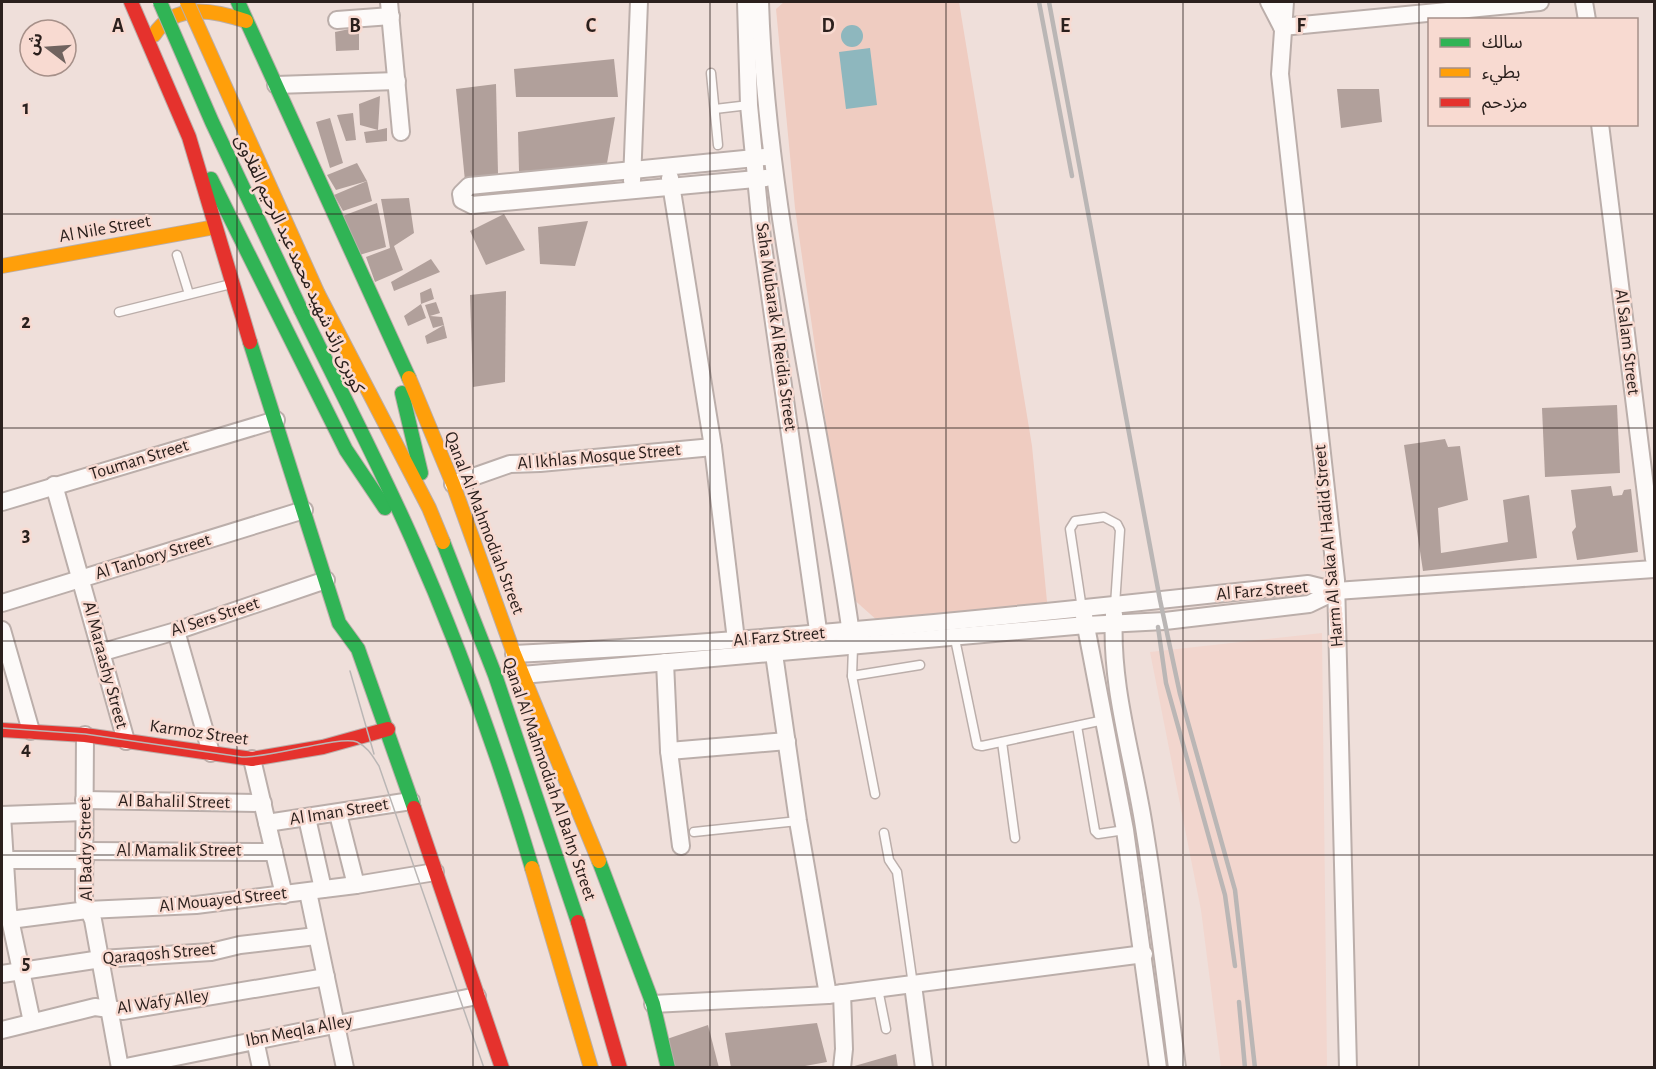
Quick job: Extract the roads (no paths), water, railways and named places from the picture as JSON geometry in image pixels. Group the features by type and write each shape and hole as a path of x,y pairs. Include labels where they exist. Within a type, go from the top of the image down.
{"main road":[{"path":"131,2 189,137 234,222 346,450 375,496 412,539 458,654 518,820 591,1068"},
{"name":"كوبرى رائد شهيد محمد عبد الرحيم القلاوى","path":"160,2 212,122 412,539"},
{"name":"كوبرى رائد شهيد محمد عبد الرحيم القلاوى","path":"187,2 318,294 429,507"},
{"name":"Qanal Al Mahmodiah Street","path":"238,2 387,326 453,484 522,675 598,852 652,1004 668,1068"},
{"path":"151,48 156,31 163,22 180,14 212,11 246,21"},
{"path":"189,137 232,284 339,623 358,649 388,729 502,1068"},
{"name":"Al Nile Street","path":"2,266 215,227"},
{"path":"387,326 429,507"},
{"name":"Qanal Al Mahmodiah Al Bahry Street","path":"429,507 495,675 535,785 572,897 620,1068"},
{"name":"Karmoz Street","path":"2,730 85,735 252,759 323,747 388,729"}],"street":[{"path":"631,191 639,2"},
{"name":"Saha Mubarak Al Reidia Street","path":"747,2 749,105 762,239 820,642"},
{"name":"Saha Mubarak Al Reidia Street","path":"760,2 777,177 852,639"},
{"name":"Harm Al Saka Al Hadid Street","path":"1269,2 1282,27"},
{"name":"Harm Al Saka Al Hadid Street","path":"1285,2 1280,74 1336,591 1348,1068"},
{"path":"1282,27 1540,2"},
{"path":"1584,2 1587,18"},
{"path":"337,20 390,9 401,132"},
{"path":"276,85 397,81"},
{"name":"Al Salam Street","path":"1600,126 1654,559"},
{"path":"775,156 469,186 461,194 462,200 472,206 777,177"},
{"path":"669,166 713,447 736,640"},
{"name":"Touman Street","path":"2,502 276,420"},
{"name":"Al Ikhlas Mosque Street","path":"453,484 524,462 540,463 713,447"},
{"name":"Al Maraashy Street","path":"54,486 103,652 126,741"},
{"name":"Al Tanbory Street","path":"2,603 304,510"},
{"path":"1336,591 1654,569"},
{"name":"Al Sers Street","path":"103,652 177,630 326,580"},
{"name":"Al Farz Street","path":"852,639 955,639 1084,617 1115,604 1308,584 1336,591"},
{"name":"Al Farz Street","path":"522,675 655,658 736,640 820,642 1084,617 1113,626 1309,604 1336,591"},
{"path":"1115,604 1114,667 1118,697 1144,826 1177,1068"},
{"path":"1084,617 1125,830 1158,1068"},
{"path":"2,630 31,731"},
{"path":"177,630 211,753"},
{"name":"Al Farz Street","path":"514,654 655,658 774,654 820,642"},
{"path":"774,654 798,821 835,994 844,1049 842,1068"},
{"path":"655,658 681,846"},
{"path":"1096,670 1114,667"},
{"path":"1101,701 1118,697"},
{"name":"Al Badry Street","path":"85,735 84,900 93,920 120,1068"},
{"path":"669,751 787,741"},
{"path":"252,759 284,895"},
{"name":"Al Iman Street","path":"267,823 411,801"},
{"name":"Al Bahalil Street","path":"2,815 84,806 262,803"},
{"path":"338,813 356,885"},
{"path":"2,815 6,913 32,1022"},
{"path":"307,818 316,891 316,936 336,1024 341,1067"},
{"name":"Al Mamalik Street","path":"2,856 274,852"},
{"name":"Al Mouayed Street","path":"6,913 196,905 316,891 435,872"},
{"name":"Qaraqosh Street","path":"2,974 101,959 211,952 316,936"},
{"path":"652,1004 835,994 1144,954"},
{"name":"Al Wafy Alley","path":"2,1030 95,1007 123,1011 326,977"},
{"path":"913,985 924,1068"},
{"name":"Ibn Meqla Alley","path":"120,1068 477,996"},
{"path":"255,1040 261,1068"}],"lane":[{"path":"711,74 718,145"},
{"path":"715,109 749,105"},
{"path":"177,255 189,294"},
{"path":"119,312 232,284"},
{"path":"1084,617 1070,536 1071,524 1075,521 1104,517 1117,524 1119,531 1115,604"},
{"path":"852,639 852,676 875,794"},
{"path":"955,639 976,743 982,746 1104,720"},
{"path":"852,676 920,666"},
{"path":"1077,726 1095,831 1098,834 1125,830"},
{"path":"1002,742 1015,838"},
{"path":"694,832 798,821"},
{"path":"884,833 889,860 897,872 913,985"},
{"path":"878,989 886,1029"}],"water":[{"path":"852,25 860,28 863,36 860,44 852,47 844,44 841,36 844,28"},
{"path":"870,48 877,105 846,109 839,52"}],"tram line":[{"path":"350,671 374,754"},
{"path":"2,728 85,734 242,757 336,742 349,741 361,744 370,752 379,766 484,1068"}],"railway":[{"path":"1039,2 1072,176"},
{"path":"1049,2 1160,600 1180,694 1235,890 1255,1068"},
{"path":"1158,627 1166,683 1225,895 1235,966"},
{"path":"1239,1002 1245,1068"}]}
